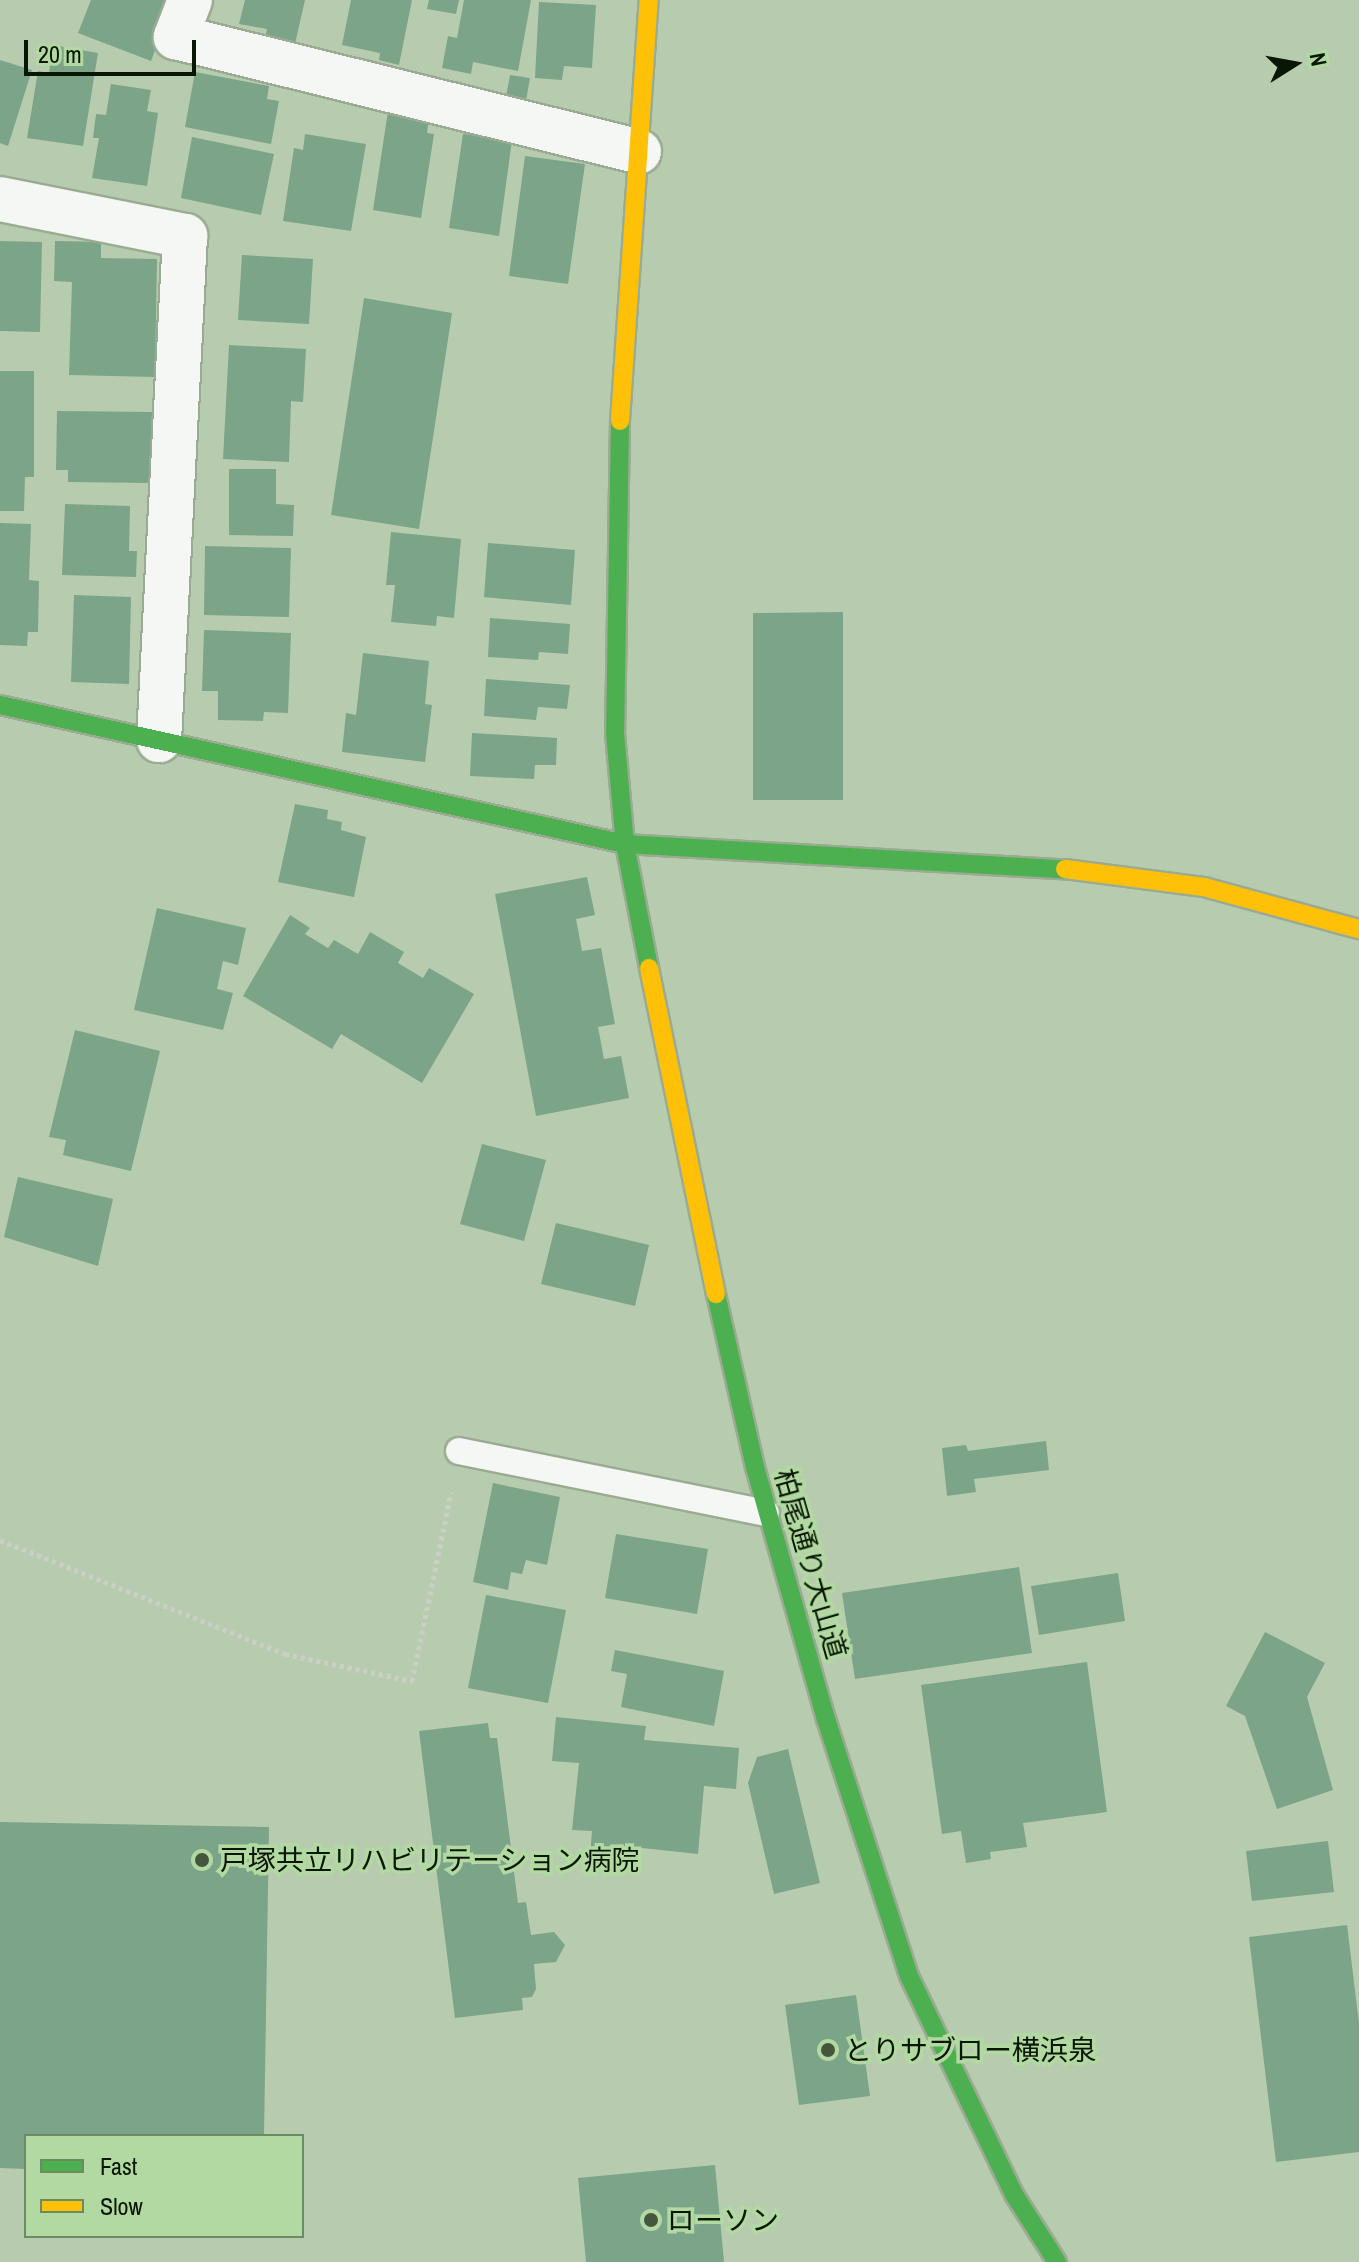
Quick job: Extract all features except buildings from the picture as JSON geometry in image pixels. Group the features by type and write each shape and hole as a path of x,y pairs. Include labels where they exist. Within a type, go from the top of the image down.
{"street":[{"path":"190,0 176,37 639,152"},
{"name":"柏尾通り大山道","path":"649,0 619,437 615,733 625,844 692,1188 766,1513 909,1976 1015,2196 1057,2262"},
{"path":"0,199 185,236 159,740"},
{"path":"0,705 625,844 1044,866 1204,887 1359,929"}],"lane":[{"path":"459,1451 766,1513"}],"path":[{"path":"0,1540 285,1654 412,1681 459,1451"}],"traffic: fast":[{"path":"620,421 615,733 625,844 649,968"},
{"path":"0,705 625,844 1065,869"},
{"path":"716,1294 755,1467 826,1719 909,1976 1015,2196 1057,2262"}],"traffic: slow":[{"path":"620,421 649,0"},
{"path":"1065,869 1204,887 1359,929"},
{"path":"649,968 716,1294"}],"place":[{"name":"戸塚共立リハビリテーション病院","path":"202,1860"},
{"name":"とりサブロー横浜泉","path":"828,2050"},
{"name":"ローソン","path":"651,2220"}]}
